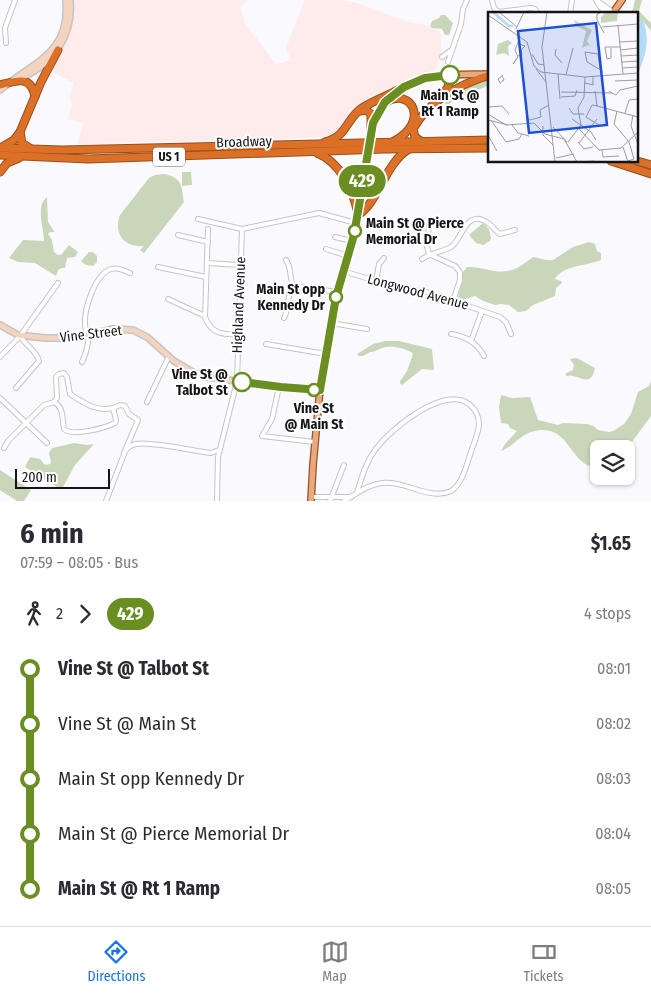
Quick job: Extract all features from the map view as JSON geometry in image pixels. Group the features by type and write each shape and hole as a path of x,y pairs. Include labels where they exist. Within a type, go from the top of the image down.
{"highway":[{"path":"0,148 10,142 20,132 58,50"},
{"path":"422,142 415,138 413,131 448,87 450,75"},
{"path":"433,106 458,88 488,75"},
{"path":"0,84 21,80 32,87 35,97"},
{"path":"312,149 335,139 358,112 366,106 398,90"},
{"path":"386,102 394,98 402,99 411,104 415,112 414,121 409,130 390,146 395,156 394,163"},
{"path":"358,112 364,110 370,113 372,118 371,132"},
{"path":"347,127 346,138 353,144"},
{"path":"20,132 22,142 32,150"},
{"name":"Broadway","path":"0,148 32,150 312,149 347,151 422,142 488,140"},
{"name":"Broadway","path":"0,155 99,158 312,149 353,144 409,149 488,148"},
{"path":"312,149 327,158 336,167 354,199 358,215 366,208 400,155 409,149"},
{"path":"336,167 338,157 347,151"},
{"path":"0,172 10,161 25,156"},
{"path":"638,160 651,165"},
{"path":"614,162 651,174"},
{"path":"345,181 354,186 363,180 366,191 371,193 376,191"}],"main road":[{"path":"612,12 622,0"},
{"path":"312,499 320,390 331,324 337,292 358,215 371,132 376,116 398,90 421,79 450,75 488,74"}],"street":[{"path":"6,43 5,28 14,0"},
{"path":"0,90 43,60 54,48 64,27 66,0"},
{"path":"11,82 36,70 58,50 68,25 70,0"},
{"path":"448,62 460,26 463,9 468,0"},
{"path":"492,0 494,8 499,12 531,8 537,12"},
{"path":"595,0 610,12"},
{"path":"442,57 452,49"},
{"path":"198,219 242,229 319,213 356,223"},
{"path":"422,259 429,254 452,246 464,226 474,220 487,222 500,234 515,230"},
{"path":"429,224 427,248 429,254 455,266 460,271 454,301"},
{"path":"208,229 205,316 210,328 216,332 224,335 239,334"},
{"name":"Highland Avenue","path":"217,501 220,448 237,381 242,229"},
{"path":"178,235 208,242"},
{"path":"336,237 352,241"},
{"path":"326,249 348,256"},
{"path":"376,281 379,264 384,258"},
{"path":"286,260 290,267 291,281 294,288"},
{"path":"207,264 240,265"},
{"path":"158,268 206,277"},
{"path":"82,362 87,347 88,335 85,321 92,290 104,274 111,269 119,269 130,273"},
{"name":"Longwood Avenue","path":"343,271 421,291 482,310 503,318 511,334"},
{"path":"0,357 20,336 58,282"},
{"path":"284,318 287,310 288,295 294,288 303,287 337,292"},
{"path":"168,299 205,316"},
{"path":"471,341 482,310"},
{"path":"331,324 367,329"},
{"name":"Vine Street","path":"0,325 20,336 55,338 88,335 113,329 134,330 147,337 168,356 194,373 279,387 320,390"},
{"path":"452,334 462,336 471,341 484,356"},
{"path":"16,388 39,361 38,356 20,336"},
{"path":"266,344 326,354"},
{"path":"147,402 168,356"},
{"path":"4,448 8,441 44,405 54,402 57,398 56,376 59,374 64,374 67,377 70,394 90,407 113,408 124,405 129,414 138,420 106,501"},
{"path":"279,387 273,414 262,436 315,442"},
{"path":"344,501 365,488 383,482 437,496 452,491 462,477 478,432 479,423 476,412 462,400 451,398 409,417 374,450 357,492"},
{"path":"1,401 47,443"},
{"path":"54,402 61,409 64,429 69,432 89,431 115,423 116,418 113,408"},
{"path":"124,453 130,446 138,444 211,452 216,452 220,448"},
{"path":"331,499 344,465"},
{"path":"362,480 365,488"},
{"path":"312,499 351,497"}],"shaded area":[{"path":"74,0 249,0 240,7 245,23 276,64 291,60 286,48 305,0 340,0 357,3 408,22 422,24 440,31 442,52 436,70 411,77 384,94 365,102 351,112 340,130 332,137 77,144 83,123 68,119 72,104 69,98 74,83 52,72 70,30 75,5"}],"green space":[{"path":"635,0 642,0 639,11 651,23 651,31 643,21 638,19 638,12 631,12"},
{"path":"441,15 445,15 453,23 449,35 445,35 442,29 430,26 432,21"},
{"path":"488,79 488,86 467,94 449,105 445,104 450,97"},
{"path":"182,172 191,172 192,185 182,186"},
{"path":"164,174 178,181 182,188 184,202 144,253 140,250 144,246 131,245 122,238 119,233 118,222 120,215 149,178"},
{"path":"47,197 48,222 54,231 48,234 52,240 54,252 61,255 69,245 78,252 75,257 67,258 65,268 58,270 56,276 35,263 18,262 9,258 23,240 44,241 41,206"},
{"path":"483,223 489,229 491,238 490,241 483,245 476,243 469,235"},
{"path":"589,242 595,244 597,251 601,253 601,260 569,268 559,274 555,279 562,283 556,288 555,296 533,305 526,311 518,312 509,305 495,305 475,296 462,300 458,298 463,272 467,267 496,271 512,270 533,257 553,260 573,247"},
{"path":"89,252 93,252 97,256 97,262 93,266 86,265 81,261"},
{"path":"385,341 399,341 432,349 434,370 422,369 402,385 400,381 407,371 413,354 411,352 401,348 389,347 363,356 357,354 373,344"},
{"path":"577,358 595,368 593,375 587,380 570,375 566,376 566,373 573,370 574,365 570,359"},
{"path":"651,381 651,416 633,440 590,440 590,466 581,461 556,433 547,430 530,432 501,451 517,431 510,428 508,424 501,423 499,407 501,395 512,398 530,397 538,420 558,425 563,423 587,424 598,430 609,432 624,424 631,414 638,392 649,386"},
{"path":"74,443 94,444 75,465 60,489 25,467 30,457 40,459 45,465 50,464 49,453 52,448"},
{"path":"0,470 31,490 24,501 17,501 0,490"}],"water":[{"path":"638,19 643,20 647,35 645,56 638,74"}],"bus line":[{"name":"429","path":"242,382 320,390 336,297 354,235 373,123 385,102 395,92 414,81 450,75"}],"place":[{"name":"Main St @ Rt 1 Ramp","path":"450,75"},
{"name":"Main St @ Pierce Memorial Dr","path":"355,231"},
{"name":"Main St opp Kennedy Dr","path":"336,297"},
{"name":"Vine St @ Talbot St","path":"242,382"},
{"name":"Vine St @ Main St","path":"314,390"}]}
